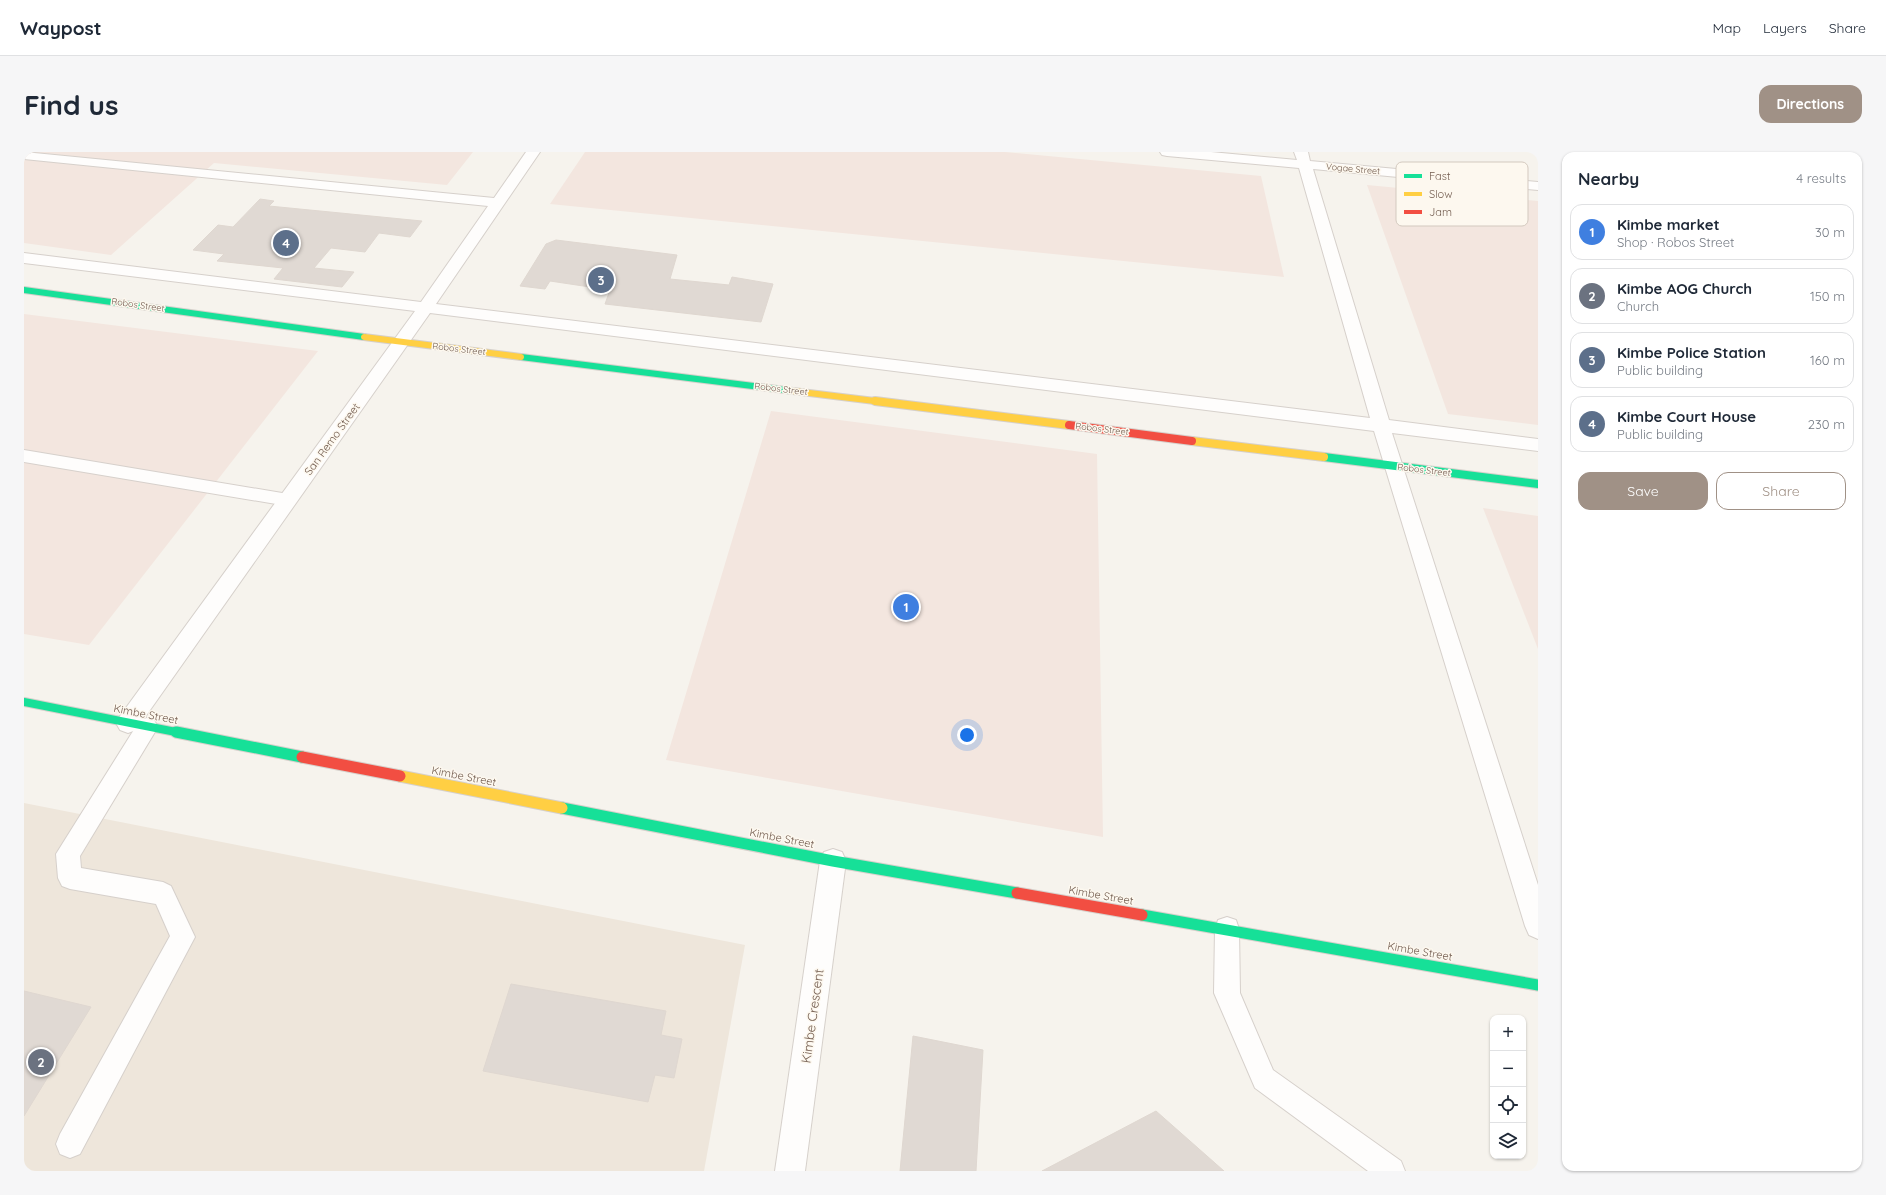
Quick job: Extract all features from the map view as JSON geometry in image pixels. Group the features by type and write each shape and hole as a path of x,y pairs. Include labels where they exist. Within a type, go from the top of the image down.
{"street":[{"name":"San Remo Street","path":"137,725 288,500 402,342 533,152"},
{"name":"Vogae Street","path":"1167,152 1303,158 1396,169"},
{"path":"24,155 497,203"},
{"path":"1303,158 1393,466 1538,926"},
{"name":"Vogae Street","path":"1528,185 1538,186"},
{"path":"24,258 425,309 1538,445"},
{"name":"Robos Street","path":"24,290 402,342 1538,484"},
{"name":"Kimbe Street","path":"24,702 833,860 1538,985"},
{"name":"Kimbe Crescent","path":"790,1171 833,860"}],"lane":[{"path":"24,456 288,500"},
{"path":"70,1144 183,937 163,894 70,878 68,854 137,725"},
{"path":"1227,930 1228,994 1264,1079 1391,1171"}],"shaded area":[{"path":"24,152 473,152 447,185 214,163 111,255 24,243"},
{"path":"585,152 1005,152 1261,176 1284,277 550,204"},
{"path":"1367,185 1396,188 1396,226 1528,226 1528,200 1538,201 1538,425 1448,414"},
{"path":"24,314 318,351 89,645 24,634"},
{"path":"771,411 1097,454 1103,837 666,760"},
{"path":"1483,508 1538,516 1538,649"},
{"path":"24,803 745,945 704,1171 24,1171"}],"building":[{"path":"260,199 274,201 269,206 422,221 410,237 379,233 365,252 331,248 314,268 354,272 342,287 274,279 283,268 217,261 224,254 193,250 218,225 233,227"},
{"path":"556,240 677,255 670,279 729,285 732,277 773,284 761,322 605,304 610,290 550,281 545,289 520,286 546,244"},
{"path":"511,984 666,1011 661,1035 682,1039 674,1078 655,1075 648,1102 483,1071"},
{"path":"24,991 91,1007 24,1116"},
{"path":"913,1036 983,1050 976,1171 900,1171"},
{"path":"1156,1111 1224,1171 1042,1171"}],"traffic: fast":[{"path":"24,290 364,337"},
{"path":"521,357 793,391"},
{"path":"1324,457 1538,484"},
{"path":"24,702 302,757"},
{"path":"562,808 833,861 1017,893"},
{"path":"1142,915 1538,985"}],"traffic: slow":[{"path":"364,337 521,357"},
{"path":"793,391 1069,425"},
{"path":"1192,441 1324,457"},
{"path":"400,776 562,808"}],"traffic: jam":[{"path":"1069,425 1192,441"},
{"path":"302,757 400,776"},
{"path":"1017,893 1142,915"}],"place":[{"name":"Kimbe Court House","path":"286,243"},
{"name":"Kimbe Police Station","path":"601,280"},
{"name":"Kimbe market","path":"906,607"},
{"name":"Kimbe AOG Church","path":"41,1062"}]}
